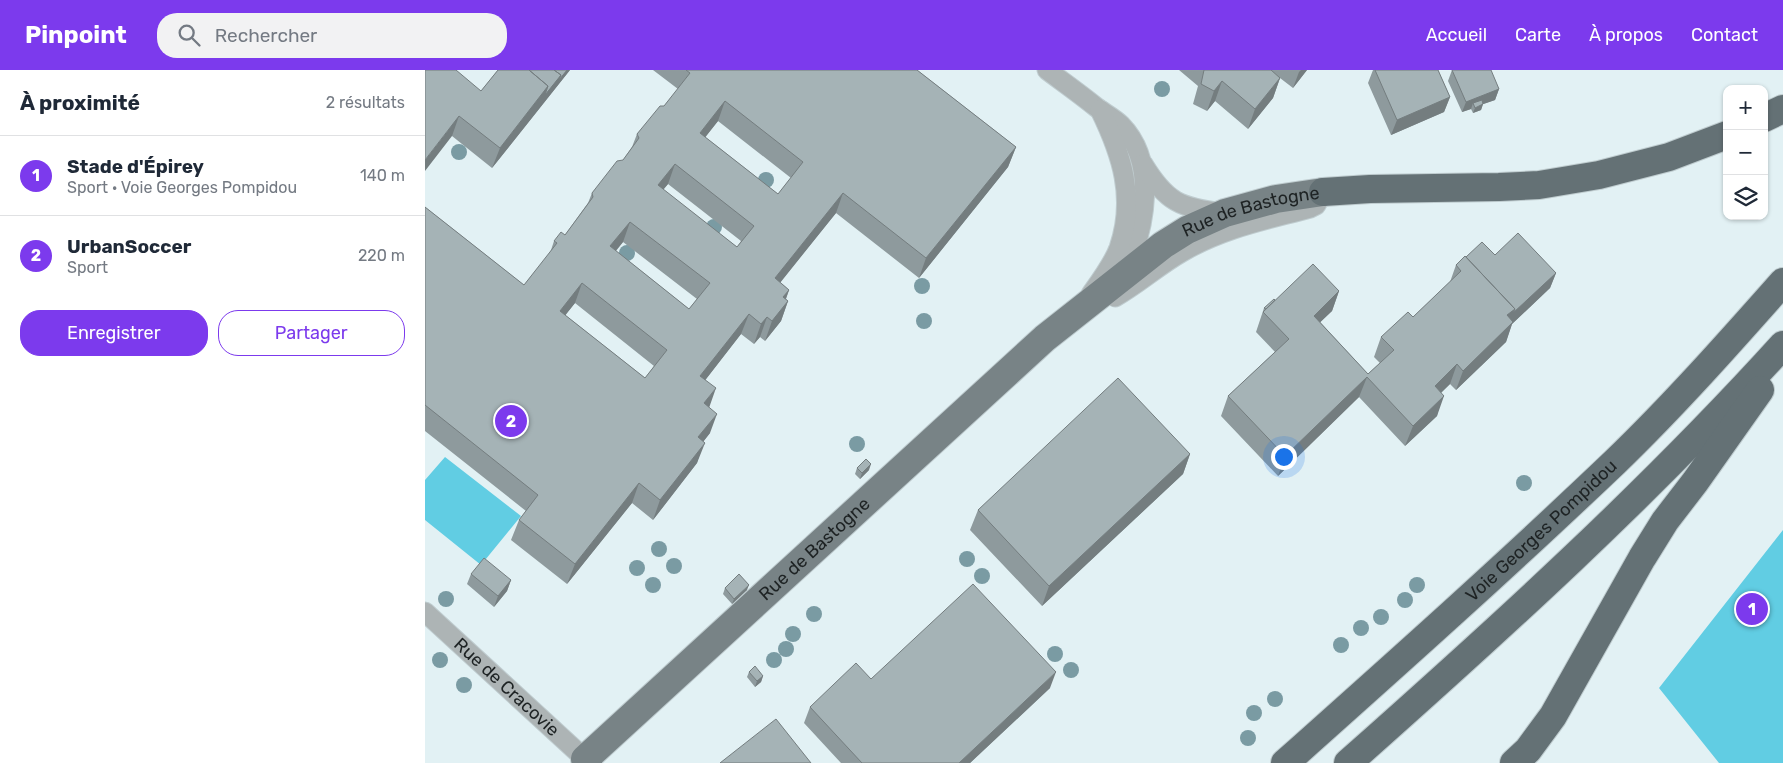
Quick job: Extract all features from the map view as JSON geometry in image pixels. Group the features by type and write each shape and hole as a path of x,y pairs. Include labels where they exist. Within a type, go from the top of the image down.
{"highway":[{"path":"1768,116 1783,109"},
{"path":"1323,192 1370,189 1499,187 1539,184 1599,175 1669,158 1723,137"},
{"name":"Voie Georges Pompidou","path":"1285,763 1433,631 1616,461 1719,355 1783,282"},
{"path":"1348,763 1457,666 1645,489 1745,387 1783,345"},
{"path":"1514,763 1528,750 1553,716 1642,558 1665,521 1783,358"}],"main road":[{"name":"Rue de Bastogne","path":"587,761 1045,338 1163,245 1187,230 1225,214 1276,199 1323,192"}],"street":[{"path":"1047,70 1121,126 1133,141 1152,179 1165,196 1183,206 1225,214"},
{"path":"1045,338 1090,295 1105,274 1118,249 1125,223 1126,199 1123,169 1115,140 1100,110"},
{"path":"1124,276 1136,250 1145,208 1141,160"},
{"name":"Rue de Bastogne","path":"1045,338 1123,293 1182,252 1213,237 1247,224 1310,208 1316,205 1323,192"},
{"name":"Rue de Cracovie","path":"425,612 587,761"}],"shaded area":[{"path":"445,457 521,516 481,565 425,520 425,480"},
{"path":"1783,530 1783,763 1719,763 1659,688"}],"building":[{"path":"425,70 456,70 481,91 498,70 529,70 548,86 500,148 459,116 425,160"},
{"path":"529,70 554,70 561,75 545,95 548,86"},
{"path":"554,70 567,70 559,80 561,75"},
{"path":"686,70 917,70 1016,147 926,258 843,193 775,278 789,290 783,297 788,301 772,321 767,317 761,324 749,314 700,376 716,388 704,403 717,414 698,437 705,443 660,500 639,483 575,564 519,520 538,495 425,405 425,207 524,285 557,243 554,241 561,232 565,235 593,197 592,193 617,161 623,160 639,138 637,134 660,106 664,106 690,73","holes":["725,101 803,162 778,194 700,133","675,164 754,226 737,247 658,185","630,222 710,283 689,309 610,246","582,283 667,350 645,378 560,311"]},
{"path":"1204,70 1271,70 1280,78 1255,109 1222,81 1214,91 1201,84"},
{"path":"1375,70 1438,70 1450,97 1397,120"},
{"path":"1452,70 1491,70 1499,89 1466,102"},
{"path":"1482,100 1483,104 1475,108 1473,103"},
{"path":"1518,233 1556,273 1513,313 1515,309 1466,257 1482,242 1495,255"},
{"path":"1465,256 1515,309 1507,315 1513,322 1463,371 1457,364 1435,386 1444,396 1413,426 1367,377 1285,456 1228,396 1289,339 1263,312 1313,264 1339,291 1314,316 1368,374 1394,350 1381,337 1408,312 1413,317 1461,271 1456,265"},
{"path":"1274,299 1266,309 1264,308"},
{"path":"1118,378 1190,454 1049,586 978,510"},
{"path":"866,459 871,464 862,473 857,468"},
{"path":"484,558 511,580 498,596 471,574"},
{"path":"739,574 749,585 734,599 725,588"},
{"path":"973,584 1056,672 959,763 862,763 810,707 856,663 871,679"},
{"path":"755,666 763,676 757,681 749,672"},
{"path":"776,719 811,763 720,763"}],"place":[{"name":"UrbanSoccer","path":"511,421"},
{"name":"Stade d'Épirey","path":"1752,609"}]}
